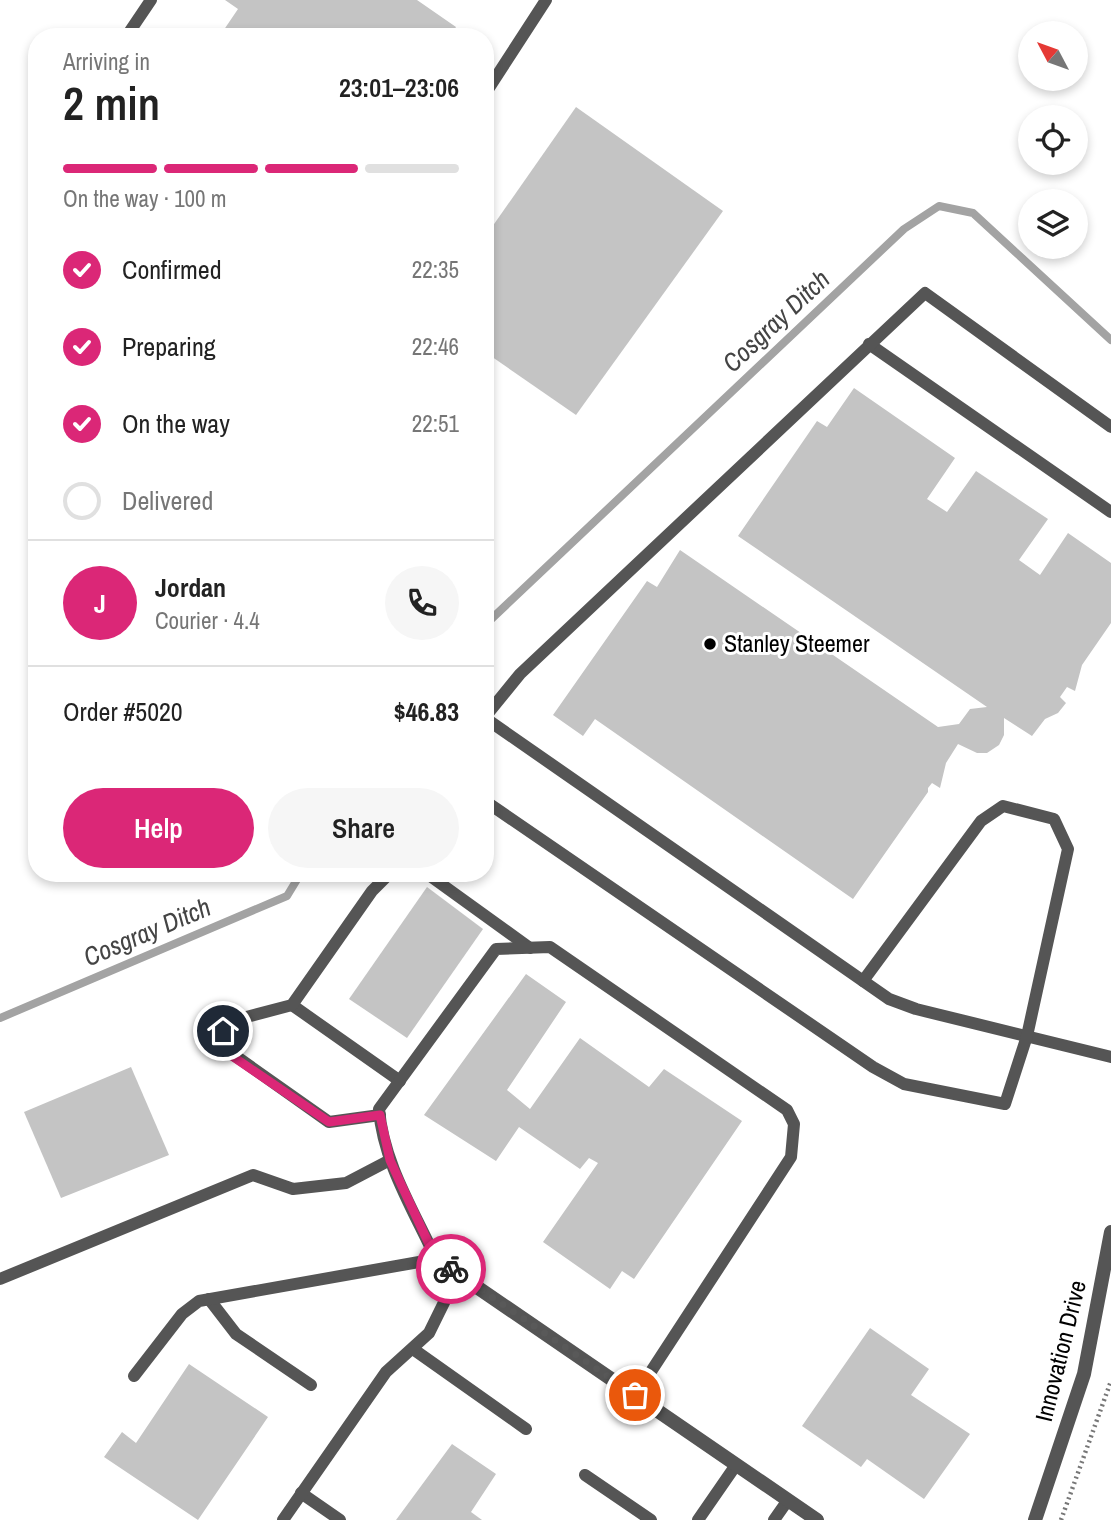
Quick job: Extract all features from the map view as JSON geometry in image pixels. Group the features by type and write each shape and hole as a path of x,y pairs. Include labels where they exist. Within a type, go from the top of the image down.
{"street":[{"name":"Innovation Drive","path":"1035,1520 1084,1374 1111,1232"},
{"path":"436,1259 817,1520"}],"lane":[{"path":"132,28 151,0"},
{"path":"494,80 546,0"},
{"path":"494,707 520,674 925,293 1111,427"},
{"path":"869,344 1111,512"},
{"path":"494,724 890,999 916,1009 1111,1057"},
{"path":"494,807 873,1067 904,1084 1005,1104 1027,1036 1068,849 1054,819 1003,806 981,821 863,981"},
{"path":"380,1115 329,1122 220,1045 223,1031 239,1019 292,1004 381,882"},
{"path":"438,882 530,948"},
{"path":"134,1376 181,1314 199,1301 436,1259 390,1160 379,1109 496,949 550,947 787,1110 794,1124 791,1157 635,1395"},
{"path":"292,1004 400,1081"},
{"path":"0,1279 253,1175 293,1189 346,1183 390,1160"},
{"path":"283,1520 386,1372 429,1333 458,1274"},
{"path":"209,1299 236,1334 311,1385"},
{"path":"413,1349 526,1429"},
{"path":"698,1520 736,1465"},
{"path":"584,1475 651,1520"},
{"path":"302,1493 340,1520"},
{"path":"774,1520 788,1500"}],"path":[{"path":"1061,1520 1111,1381"}],"building":[{"path":"225,0 417,0 456,27 225,28 238,9"},
{"path":"576,107 723,211 576,415 494,358 494,224"},
{"name":"Stanley Steemer","path":"854,388 955,458 927,499 947,512 976,471 1048,519 1019,560 1040,575 1068,533 1111,563 1111,623 1082,665 1075,691 1067,687 1060,697 1066,703 1058,713 1045,719 1032,736 1004,718 1004,735 999,745 987,753 977,753 958,744 946,763 940,788 932,783 928,788 928,792 853,899 595,719 583,736 553,715 647,581 657,587 680,550 938,727 959,724 970,709 987,707 738,536 817,421 827,427"},
{"path":"427,887 483,929 407,1038 349,999"},
{"path":"526,974 566,1002 507,1090 530,1109 580,1038 649,1087 664,1069 742,1121 634,1279 622,1271 610,1289 543,1242 598,1163 589,1158 580,1169 519,1127 496,1161 424,1115"},
{"path":"131,1067 169,1155 61,1198 24,1112"},
{"path":"870,1328 929,1369 911,1395 970,1434 924,1499 867,1459 861,1467 802,1426"},
{"path":"189,1364 268,1417 198,1520 104,1457 122,1432 136,1443"},
{"path":"452,1444 496,1474 471,1512 482,1520 396,1520"}],"waterway":[{"name":"Cosgray Ditch","path":"494,616 904,229 939,206 973,213 1111,340"},
{"name":"Cosgray Ditch","path":"0,1018 287,896 296,882"}],"way so far":[{"path":"451,1269 635,1395"}],"place":[{"name":"Stanley Steemer","path":"710,644"}],"route":[{"path":"223,1031 220,1045 232,1056 329,1122 380,1115 390,1160 401,1184 436,1259 451,1269"}]}
